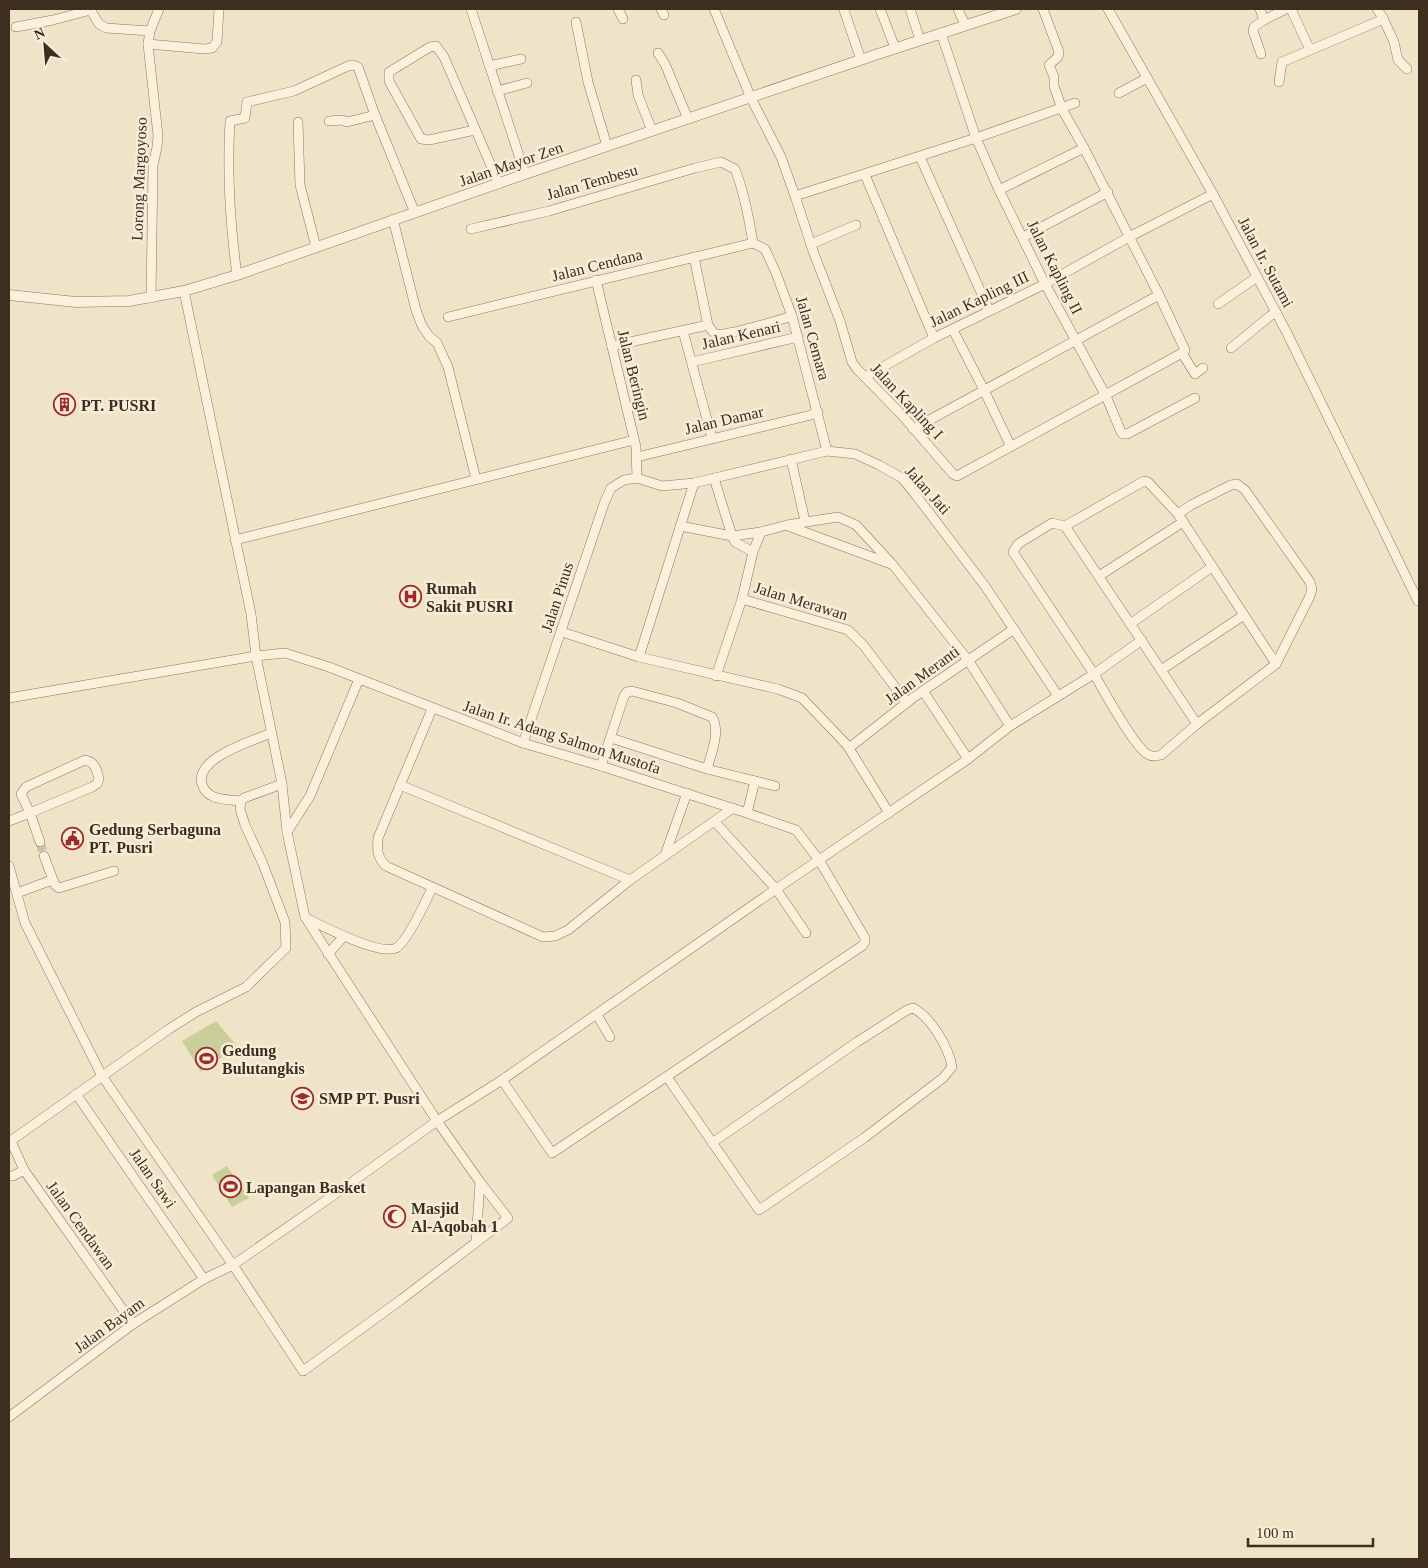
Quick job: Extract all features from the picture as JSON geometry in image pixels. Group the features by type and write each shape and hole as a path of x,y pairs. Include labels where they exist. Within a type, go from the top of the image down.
{"street":[{"path":"16,27 54,20 90,9 99,24 106,28 150,31"},
{"name":"Lorong Margoyoso","path":"151,298 153,166 158,136 148,44 150,31 159,9"},
{"path":"148,44 212,48 217,42 219,9"},
{"path":"471,9 525,174"},
{"path":"618,9 622,19"},
{"name":"Jalan Kapling I","path":"714,9 751,98 781,157 840,321 852,362 953,474 957,476 1182,353"},
{"path":"880,9 895,48"},
{"path":"910,9 920,40"},
{"path":"958,9 965,25"},
{"name":"Jalan Mayor Zen","path":"9,295 76,302 129,301 184,291 237,275 393,219 895,48 1016,9"},
{"path":"1043,9 1058,52 1058,57 1049,65 1062,109 1108,192 1159,294 1185,348 1182,353 1196,374 1203,368"},
{"name":"Jalan Ir. Sutami","path":"1108,9 1213,194 1276,312 1419,601"},
{"path":"1260,9 1264,20"},
{"path":"1261,54 1253,31 1254,27 1286,9"},
{"path":"1291,9 1310,50"},
{"path":"1377,9 1394,42 1398,60 1407,69"},
{"path":"844,10 861,60"},
{"path":"1279,82 1282,62 1383,18"},
{"path":"576,22 588,82 607,146"},
{"name":"Jalan Kapling II","path":"941,33 976,138 998,190 1045,284 1106,396 1123,434 1144,427 1195,398"},
{"path":"475,130 429,140 421,139 389,81 389,72 430,47 436,46 444,57 499,184"},
{"path":"658,53 665,64 688,119"},
{"path":"489,66 520,59"},
{"path":"237,275 233,244 228,151 230,120 245,118 247,102 294,91 348,66 358,67 375,115 415,213"},
{"path":"1119,93 1146,78"},
{"path":"636,80 638,95 652,131"},
{"path":"497,91 527,83"},
{"path":"795,196 920,157 1075,103"},
{"path":"329,121 347,122 375,115"},
{"path":"298,122 300,185 316,247"},
{"path":"998,190 1084,148"},
{"path":"920,157 989,310"},
{"name":"Jalan Tembesu","path":"471,228 549,211 721,162 734,169 738,178 750,223 753,243"},
{"path":"865,175 934,338"},
{"path":"1023,237 1108,192"},
{"name":"Jalan Kapling III","path":"865,377 934,338 1045,284 1213,194"},
{"path":"393,219 416,310 422,326 437,343 448,367 476,479"},
{"path":"811,244 856,225"},
{"name":"Jalan Cendana","path":"448,317 753,243"},
{"name":"Jalan Cemara","path":"753,243 765,249 792,316 827,451"},
{"path":"694,257 708,325 713,331 719,334 792,316"},
{"path":"1218,304 1257,277"},
{"name":"Jalan Beringin","path":"596,280 634,440 638,478"},
{"path":"9,866 25,923 102,1076 233,1265 303,1372 508,1218 437,1121 305,918 287,832 282,784 256,656 251,614 184,291"},
{"path":"913,429 1159,294"},
{"path":"1231,348 1276,312"},
{"path":"612,346 708,325"},
{"path":"953,330 1011,447"},
{"path":"684,331 712,438"},
{"name":"Jalan Kenari","path":"692,362 798,337"},
{"name":"Jalan Damar","path":"637,457 818,412"},
{"path":"235,540 634,440"},
{"name":"Jalan Jati","path":"638,478 662,486 694,483 827,451 854,454 879,464 902,478 986,586 1058,696"},
{"path":"791,459 805,521"},
{"name":"Jalan Pinus","path":"523,743 605,501 612,488 624,480 638,478"},
{"path":"714,478 732,536 736,542 753,552"},
{"path":"1065,526 1144,481 1148,482 1180,518 1276,664"},
{"path":"639,657 694,483"},
{"path":"1099,576 1180,518 1199,501 1231,484 1237,484 1245,490 1310,582 1312,589 1310,596 1276,664 1197,724 1161,755 1155,756 1149,755 1142,750 1117,714 1094,674 1014,552 1018,544 1052,523 1057,522 1065,526 1197,724"},
{"path":"680,526 732,536 761,532 805,521 838,517 856,525 893,565 968,660 1010,726"},
{"path":"787,525 893,565"},
{"path":"716,676 742,599 753,552 761,532"},
{"path":"1130,624 1212,567"},
{"name":"Jalan Merawan","path":"742,599 848,630 864,646 907,702"},
{"path":"1161,670 1244,615"},
{"name":"Jalan Meranti","path":"849,748 907,702 1014,629"},
{"path":"562,632 639,657 778,689 802,698 849,748 889,813"},
{"name":"Jalan Bayam","path":"9,1417 133,1324 204,1279 233,1265 437,1121 502,1080 776,889 968,759 1010,726 1094,674 1142,640"},
{"name":"Jalan Ir. Adang Salmon Mustofa","path":"9,698 256,656 285,653 329,667 432,709 523,743 686,793 796,830 819,860 865,938 865,942 862,946 667,1077"},
{"path":"287,832 310,796 359,679"},
{"path":"601,766 624,696 627,692 632,691 677,703 712,717 714,721 712,751 707,769"},
{"path":"923,691 968,759"},
{"path":"432,709 378,838 377,853 381,862 432,888 543,937 555,936 568,930 630,880 733,808"},
{"path":"241,801 211,797 203,789 200,778 205,767 226,752 271,733"},
{"path":"610,738 707,769 775,786"},
{"path":"9,821 30,813 92,788 99,779 94,765 90,761 85,760 26,787 21,794 30,813 40,842"},
{"path":"747,813 755,781"},
{"path":"10,1142 76,1094 196,1012 246,987 286,948 285,922 240,809 241,801 244,798 282,784"},
{"path":"400,785 630,880"},
{"path":"665,856 686,793"},
{"path":"715,822 776,889 806,933"},
{"path":"44,856 54,885 59,888 114,871"},
{"path":"17,893 52,880"},
{"path":"305,918 372,947 396,948 404,941 432,888"},
{"path":"328,954 344,936"},
{"path":"502,1080 552,1153 667,1077 712,1143 759,1210 864,1138 943,1078 952,1068 950,1056 932,1026 920,1012 913,1008 907,1010 857,1042 712,1143"},
{"path":"597,1015 610,1036"},
{"name":"Jalan Sawi","path":"76,1094 204,1279"},
{"name":"Jalan Cendawan","path":"10,1142 24,1170 133,1324"},
{"path":"9,1176 24,1170"},
{"path":"476,1242 480,1182"}],"green space":[{"name":"Gedung Bulutangkis","path":"216,1021 237,1046 201,1072 182,1041"},
{"name":"Lapangan Basket","path":"227,1166 249,1198 232,1207 212,1175"}],"tunnel":[{"path":"40,842 44,856"}],"place":[{"name":"PT. PUSRI","path":"65,405"},
{"name":"Rumah Sakit PUSRI","path":"410,597"},
{"name":"Gedung Serbaguna PT. Pusri","path":"73,838"},
{"name":"Gedung Bulutangkis","path":"206,1059"},
{"name":"SMP PT. Pusri","path":"303,1098"},
{"name":"Lapangan Basket","path":"230,1187"},
{"name":"Masjid Al-Aqobah 1","path":"395,1217"}]}
